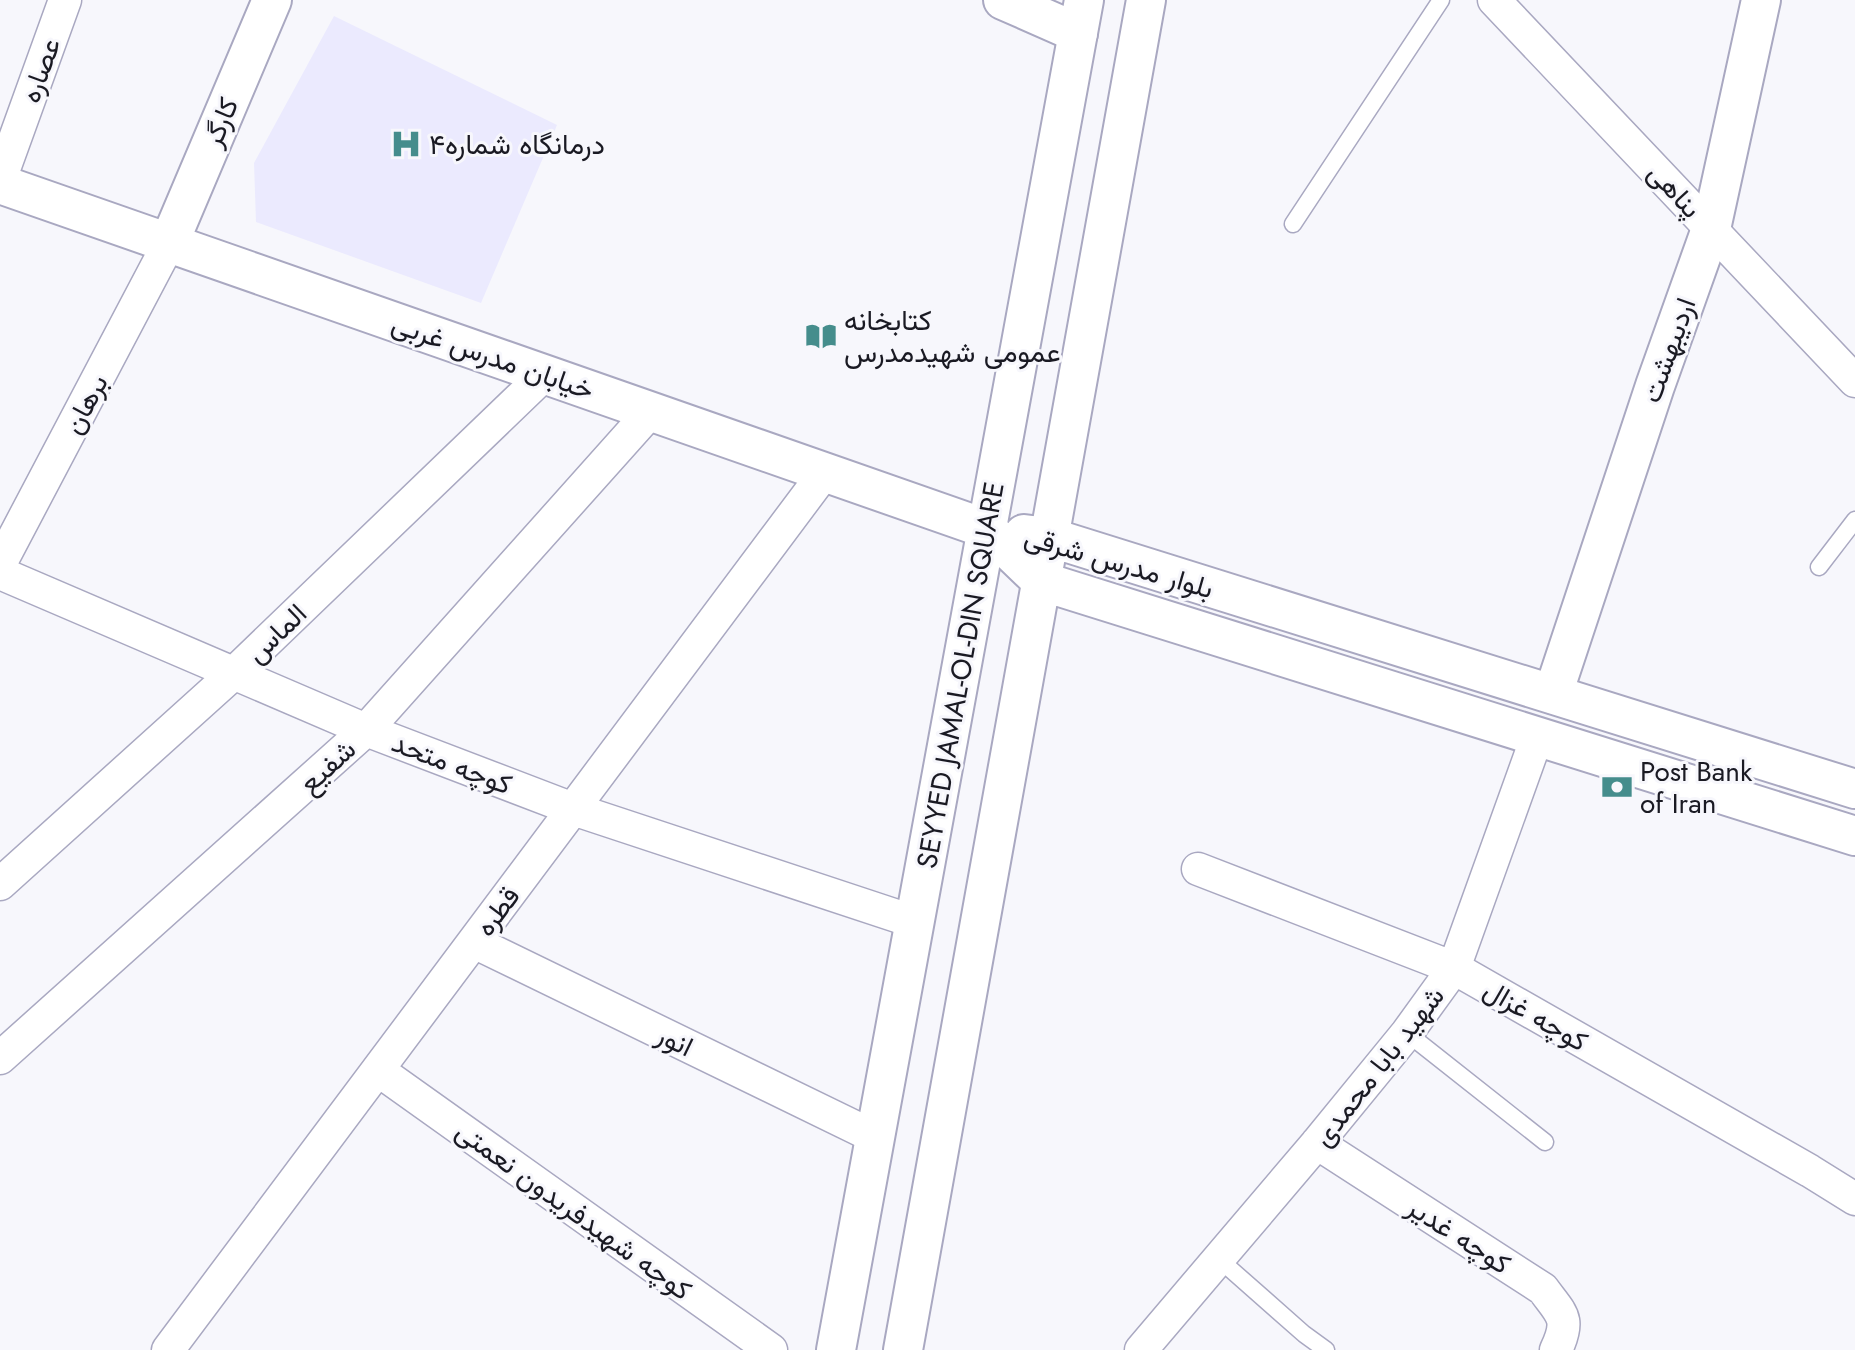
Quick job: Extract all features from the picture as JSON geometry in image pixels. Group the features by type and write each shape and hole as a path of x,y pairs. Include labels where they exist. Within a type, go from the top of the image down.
{"main road":[{"name":"کارگر","path":"169,243 272,0"},
{"path":"1003,0 1081,16"},
{"path":"903,1350 1146,0"},
{"name":"اردیبهشت","path":"1537,737 1655,386 1712,229 1761,0"},
{"name":"SEYYED JAMAL-OL-DIN SQUARE","path":"836,1350 1081,16"},
{"name":"خیابان مدرس غربی","path":"0,182 987,529"},
{"name":"بلوار مدرس شرقی","path":"987,529 1049,537 1855,789"},
{"name":"بلوار مدرس شرقی","path":"987,529 1041,581 1855,836"}],"street":[{"name":"عصاره","path":"0,182 65,0"},
{"name":"پناهی","path":"1494,0 1855,381"},
{"name":"برهان","path":"0,564 169,243"},
{"name":"الماس","path":"0,884 234,673 545,374"},
{"name":"شفیع","path":"0,1058 366,730 651,411"},
{"name":"قطره","path":"168,1350 825,472"},
{"name":"کوچه متحد","path":"0,573 366,730 573,810 915,922"},
{"name":"شهید بابا محمدی","path":"1141,1350 1317,1143 1407,1033 1454,968 1537,737"},
{"name":"کوچه غزال","path":"1198,869 1454,968 1855,1199"},
{"name":"انور","path":"474,942 875,1137"},
{"name":"کوچه شهیدفریدون نعمتی","path":"378,1070 771,1350"},
{"name":"کوچه غدیر","path":"1317,1143 1543,1289 1561,1314 1565,1331 1556,1350"}],"lane":[{"path":"1293,224 1441,0"},
{"path":"1819,568 1855,520"},
{"path":"1407,1033 1545,1142"},
{"path":"1219,1259 1326,1350"}],"shaded area":[{"name":"درمانگاه شماره۴","path":"334,16 557,125 481,303 256,222 254,163"}],"place":[{"name":"درمانگاه شماره۴","path":"406,144"},
{"name":"کتابخانه عمومی شهیدمدرس","path":"821,336"},
{"name":"Post Bank of Iran","path":"1617,787"}]}
